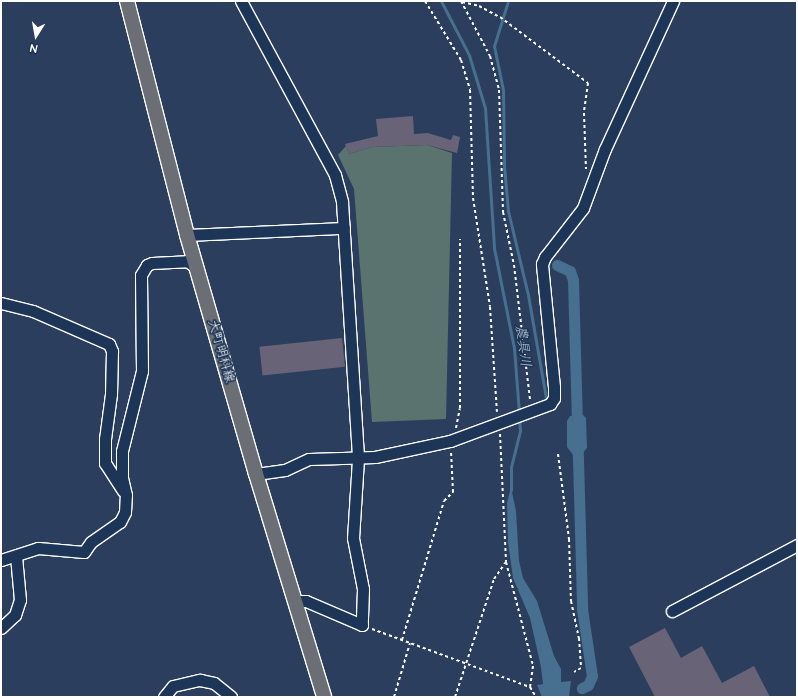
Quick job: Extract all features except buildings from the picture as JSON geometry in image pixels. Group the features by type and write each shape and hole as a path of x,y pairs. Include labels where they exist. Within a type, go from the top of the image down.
{"main road":[{"name":"大町明科線","path":"127,1 187,235 256,474 296,600 324,697"}],"street":[{"path":"242,1 335,175 342,198 358,459 354,538 362,588 362,625 306,600 296,600"},
{"path":"256,474 285,470 309,459 358,459 450,441 550,404 554,398 542,264 552,247 574,222 591,190 605,149 673,1"},
{"path":"187,235 344,228"},
{"path":"1,560 38,548 84,552 91,542 120,522 125,512 126,495 122,478 122,451 142,371 141,275 147,265 152,263 187,261 197,268"},
{"path":"1,303 22,307 109,344 112,351 111,394 105,439 105,462 126,495"},
{"path":"672,611 797,545"},
{"path":"1,628 15,615 20,600 16,556"},
{"path":"164,697 173,686 200,680 214,683 230,697"}],"path":[{"path":"425,1 461,60 470,90 473,198 490,307 499,422 502,442 506,562 533,666 530,687 536,697"},
{"path":"462,2 479,6 500,17 588,83 584,145 591,190"},
{"path":"462,2 490,56 499,90 503,212 514,265 529,411"},
{"path":"402,640 444,501 453,492 450,441 457,426 460,408 460,239"},
{"path":"558,454 569,539 571,601 579,638 580,668 574,672"},
{"path":"455,697 464,664 494,579 506,562"},
{"path":"362,625 464,664 530,687"},
{"path":"394,697 410,643"}],"green space":[{"path":"427,145 452,153 446,419 372,422 354,189 338,155 346,146 349,154 372,147"}],"water":[{"path":"583,415 586,418 587,448 577,460 567,447 567,421 570,416"},
{"path":"511,487 516,511 519,561 523,578 537,601 554,656 561,669 561,682 571,681 569,697 542,697 537,685 543,684 541,667 530,618 513,578 508,542 507,503"}],"waterway":[{"name":"農具川","path":"441,1 469,55 485,108 494,248 514,348 519,413"},
{"path":"508,1 494,46 503,90 504,166 508,211 528,295 546,398"},
{"path":"557,265 570,271 573,280 582,609 592,676 588,685 582,688"},
{"name":"農具川","path":"511,490 511,467 520,430 519,418"}]}
